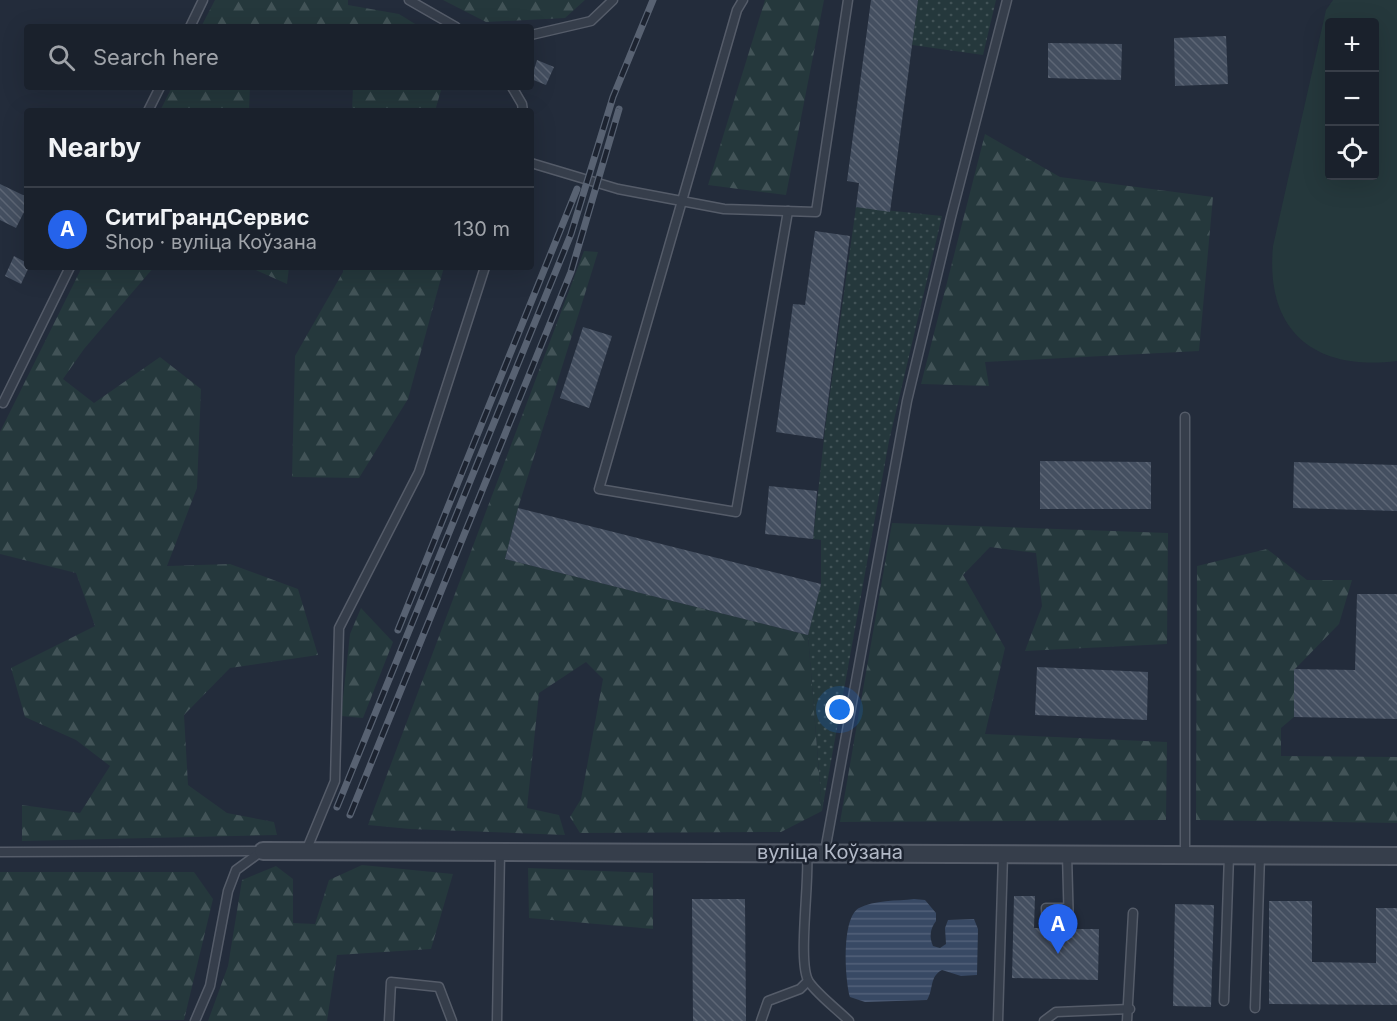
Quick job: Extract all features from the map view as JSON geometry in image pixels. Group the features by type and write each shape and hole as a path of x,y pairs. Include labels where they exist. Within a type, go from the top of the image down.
{"street":[{"name":"вуліца Коўзана","path":"263,851 1397,856"}],"lane":[{"path":"191,24 203,0"},
{"path":"534,34 591,21 612,0"},
{"path":"743,0 737,10 684,202 599,489 736,512 788,211"},
{"path":"534,164 618,189 724,209 816,212 848,0"},
{"path":"825,852 907,401 951,217 1007,0"},
{"path":"409,1 451,24"},
{"path":"150,108 158,90"},
{"path":"514,90 523,108"},
{"path":"1,404 68,270"},
{"path":"306,851 335,781 339,628 419,472 484,270"},
{"path":"1185,417 1185,854"},
{"path":"0,852 263,851"},
{"path":"195,1021 210,986 228,891 236,870 263,851"},
{"path":"497,1021 500,852"},
{"path":"807,852 809,872 804,961 808,981 849,1021"},
{"path":"998,1021 1003,853"},
{"path":"1067,853 1068,929"},
{"path":"1224,1001 1229,855"},
{"path":"1256,1008 1260,855"},
{"path":"1047,928 1046,908 1068,908"},
{"path":"1127,1021 1130,1010 1133,913"},
{"path":"761,1021 768,1001 800,989 808,981"},
{"path":"389,1021 391,982 439,987 452,1021"},
{"path":"1044,1021 1056,1012 1130,1010"}],"green space":[{"path":"215,0 348,0 348,5 399,14 415,24 203,24"},
{"path":"443,0 585,0 565,18 486,22"},
{"path":"765,0 824,0 786,195 708,185"},
{"path":"918,0 996,0 983,55 912,45"},
{"path":"1333,0 1397,0 1397,361 1368,362 1342,359 1320,352 1301,340 1287,323 1277,302 1273,276 1273,246 1326,10"},
{"path":"170,90 250,90 249,108 162,108"},
{"path":"353,90 441,90 436,108 352,108"},
{"path":"985,134 1060,177 1213,197 1199,351 985,362 989,386 921,384"},
{"path":"856,207 942,216 889,441 822,811 808,635 821,584 821,540 813,539 825,429"},
{"path":"584,251 598,252 518,508 505,559 808,635 822,811 781,832 580,833 570,817 581,799 603,679 586,662 539,693 527,808 559,815 565,835 410,829 368,825"},
{"path":"81,270 151,270 84,349 63,379 94,403 160,357 201,389 197,488 167,566 230,564 298,589 318,655 230,668 184,715 188,785 227,813 274,822 277,835 22,841 22,805 80,813 110,766 76,740 25,717 11,668 95,626 76,573 0,554 0,432"},
{"path":"256,270 289,270 287,284"},
{"path":"343,270 443,270 408,399 359,478 292,477 295,356"},
{"path":"892,523 1168,533 1167,644 1025,651 1042,606 1036,553 990,547 963,575 1005,648 985,734 1167,742 1166,820 840,822"},
{"path":"1267,549 1307,580 1352,580 1339,624 1295,669 1294,717 1281,728 1281,756 1397,757 1397,823 1196,820 1197,566"},
{"path":"361,608 393,642 363,718 341,716 350,634"},
{"path":"362,865 453,874 431,949 337,955 327,1021 208,1021 228,966 242,880 276,866 293,879 293,923 315,924 329,880"},
{"path":"528,868 653,873 653,929 529,918"},
{"path":"0,872 194,872 213,899 184,1020 0,1021"}],"water":[{"path":"914,899 925,900 936,913 936,921 931,933 933,946 940,948 946,944 945,928 948,920 974,919 978,929 977,975 961,976 942,970 933,980 927,1000 865,1002 850,997 846,949 849,924 853,914 859,908 872,904"}],"building":[{"path":"871,0 918,0 890,212 856,207 859,183 847,181"},
{"path":"1226,36 1228,84 1175,86 1174,38"},
{"path":"1048,43 1122,44 1121,80 1048,78"},
{"path":"537,60 554,67 546,85 534,80"},
{"path":"0,184 24,196 24,212 16,228 0,220"},
{"path":"815,231 850,236 823,439 776,432 793,304 805,305"},
{"path":"14,256 24,261 24,270 28,270 21,284 5,276"},
{"path":"583,327 612,336 589,408 560,398"},
{"path":"1040,461 1151,462 1151,509 1040,509"},
{"path":"1294,462 1397,465 1397,511 1293,508"},
{"path":"769,486 817,491 813,539 765,534"},
{"path":"518,508 821,584 808,635 505,559"},
{"path":"1357,594 1397,594 1397,719 1294,717 1294,669 1355,670"},
{"path":"1037,667 1148,672 1147,720 1035,715"},
{"path":"1014,896 1035,896 1034,928 1041,928 1045,934 1050,934 1053,928 1063,929 1069,935 1075,929 1099,929 1098,980 1012,978"},
{"path":"692,899 745,899 746,1021 693,1021"},
{"path":"1269,901 1312,901 1312,962 1376,963 1376,908 1397,908 1397,1005 1269,1004"},
{"path":"1175,904 1214,905 1211,1007 1173,1006"}],"railway":[{"path":"337,807 571,234 613,97 653,0"},
{"path":"350,815 571,272 619,109"},
{"path":"398,630 577,189"}],"place":[{"name":"СитиГрандСервис","path":"1058,954"}]}
